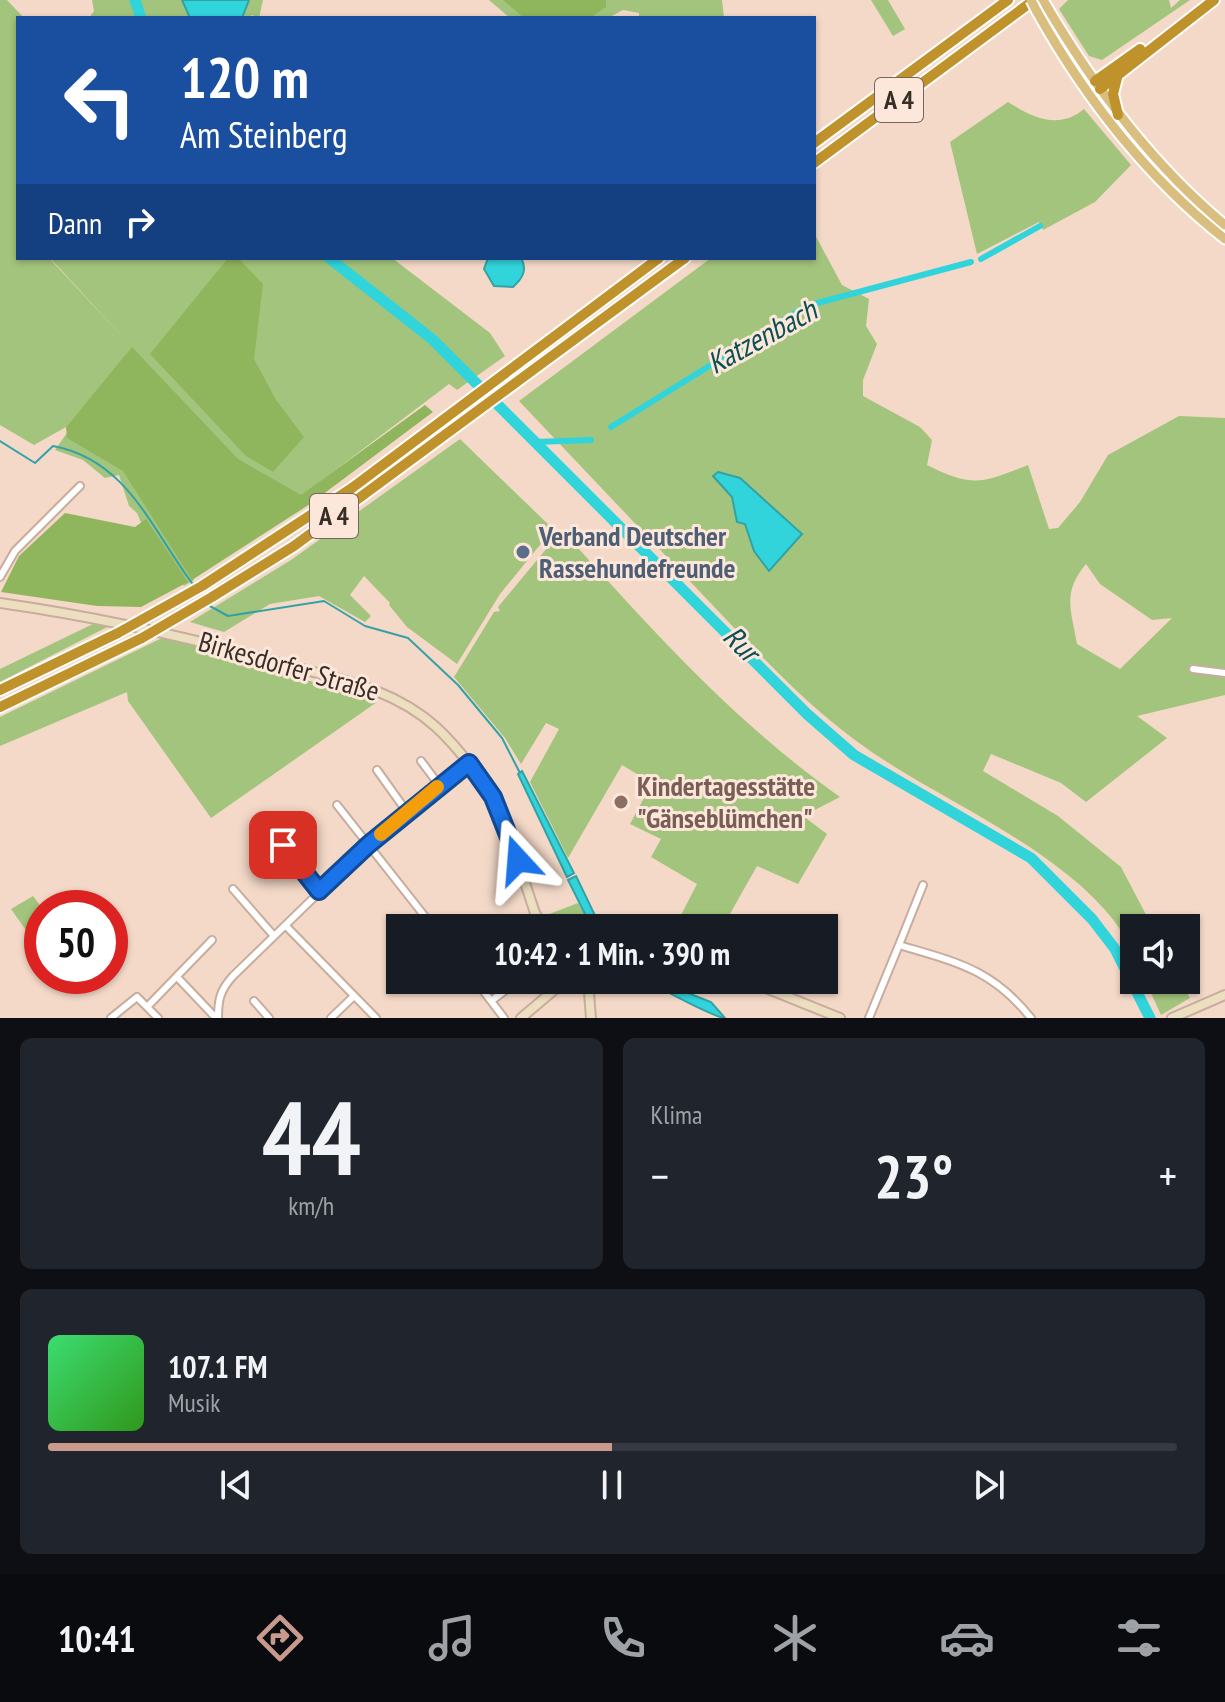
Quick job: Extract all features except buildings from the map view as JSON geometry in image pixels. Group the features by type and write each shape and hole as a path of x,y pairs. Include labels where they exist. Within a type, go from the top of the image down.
{"highway":[{"name":"A 4","path":"816,142 1008,0"},
{"name":"A 4","path":"816,162 1033,0"},
{"path":"1097,85 1117,77 1214,0"},
{"path":"1097,85 1203,2"},
{"path":"1117,77 1113,90 1118,115"},
{"name":"A 4","path":"0,690 118,633 202,586 352,488 656,260"},
{"name":"A 4","path":"0,707 142,638 294,546 682,260"}],"main road":[{"path":"1033,0 1087,92 1146,167 1174,196 1225,239"},
{"path":"1043,0 1118,115 1187,192 1225,225"},
{"path":"1087,92 1097,85"},
{"name":"Birkesdorfer Straße","path":"0,603 119,621 369,687 415,710 469,763 493,797 536,914"},
{"path":"521,1018 549,994"},
{"path":"589,994 591,1018"},
{"path":"781,994 840,1018"},
{"path":"1172,1018 1225,995"}],"street":[{"path":"0,577 15,551 80,486"},
{"path":"1193,669 1225,673"},
{"path":"421,761 439,785"},
{"path":"217,1018 223,987 368,845 469,763"},
{"path":"377,770 407,812"},
{"path":"337,805 423,914"},
{"path":"283,845 319,891"},
{"path":"869,1018 923,885"},
{"path":"233,889 274,936"},
{"path":"286,926 376,1018"},
{"path":"147,1007 212,940"},
{"path":"899,945 979,971 1008,992 1031,1018"},
{"path":"177,977 217,1018"},
{"path":"486,994 504,1018"},
{"path":"491,1001 500,994"},
{"path":"331,1018 354,996"},
{"path":"111,1018 137,997 158,1018"},
{"path":"254,1001 269,1018"}],"green space":[{"path":"0,0 7,0 22,16 16,16 16,260 51,260 130,345 52,260 395,260 490,333 505,356 457,390 449,384 301,496 186,571 194,580 184,586 145,532 137,513 129,506 119,475 105,478 83,460 55,450 97,390 66,427 34,445 0,425"},
{"path":"92,0 263,0 259,16 90,16 94,11"},
{"path":"489,0 722,0 724,16 639,16 639,13 623,10 612,16 508,16"},
{"path":"503,0 606,0 606,7 593,16 522,16"},
{"path":"871,0 888,0 905,29 893,36"},
{"path":"1068,0 1169,0 1171,8 1180,0 1190,0 1102,60 1089,56 1059,9"},
{"path":"1008,102 1036,117 1056,120 1084,109 1131,165 1095,202 1043,230 1039,222 977,254 950,142"},
{"path":"816,237 842,285 869,299 866,326 877,344 863,380 863,396 920,427 932,440 927,465 943,472 967,480 978,480 1028,465 1049,529 1058,528 1080,502 1108,455 1179,416 1225,418 1225,695 1137,716 1167,738 1086,802 1061,783 991,754 983,771 1058,816 1121,867 1146,914 1120,914 1120,931 1092,896 1062,870 868,749 817,709 747,641 519,401 708,260 816,260","holes":["1086,564 1100,584 1152,620 1172,618 1120,669 1077,644 1071,593 1078,574"]},
{"path":"226,260 240,260 263,284 254,359 276,400 304,437 273,472 246,456 150,354"},
{"path":"132,347 238,459 301,495 425,405 433,412 310,504 192,580 123,471 67,438 66,427"},
{"path":"460,439 553,529 500,594 457,664 407,627 390,603 364,576 350,595 371,616 365,622 319,596 270,604 224,632 190,622 291,560"},
{"path":"65,513 135,527 146,519 188,582 141,607 97,606 1,592 19,556"},
{"path":"562,530 694,672 764,738 840,797 803,816 827,834 798,884 757,866 730,914 682,914 697,884 651,857 661,839 630,824 652,783 622,765 568,858 530,782 559,729 546,723 521,764 505,738 454,677 494,612 500,611 498,607"},
{"path":"97,622 115,623 0,682 0,669"},
{"path":"166,636 377,702 211,818 128,701 127,692 0,746 0,717"},
{"path":"24,901 24,927 11,909"},
{"path":"578,903 584,914 549,914"},
{"path":"1151,994 1188,994 1190,998 1161,1015"}],"water":[{"path":"182,0 249,0 243,16 189,16"},
{"path":"487,260 522,260 524,266 521,277 513,287 494,286 484,269"},
{"path":"718,472 740,478 802,534 769,571 754,551 745,524 737,522 732,497 713,476"},
{"path":"522,771 574,873 567,877 518,774"},
{"path":"576,876 594,914 585,914 568,880"},
{"path":"672,994 691,994 711,1002 725,1018"}],"waterway":[{"name":"Rur","path":"135,0 140,16"},
{"name":"Katzenbach","path":"981,259 1040,226"},
{"name":"Rur","path":"332,260 432,339 807,714 854,755 1031,858 1092,919 1115,949 1150,1018"},
{"name":"Katzenbach","path":"611,427 806,306 971,262"},
{"name":"Katzenbach","path":"535,442 591,440"},
{"path":"0,441 35,463 53,446 79,454 101,466 137,502 195,587"},
{"path":"208,605 228,616 324,601 365,626 408,638 458,685 502,738 520,773"}],"slow traffic":[{"path":"381,834 437,787"}],"place":[{"name":"Verband Deutscher Rassehundefreunde","path":"523,552"},
{"name":"Kindertagesstätte \"Gänseblümchen\"","path":"621,802"}],"route":[{"path":"283,845 319,891 368,845 469,763 493,797 518,860"}]}
